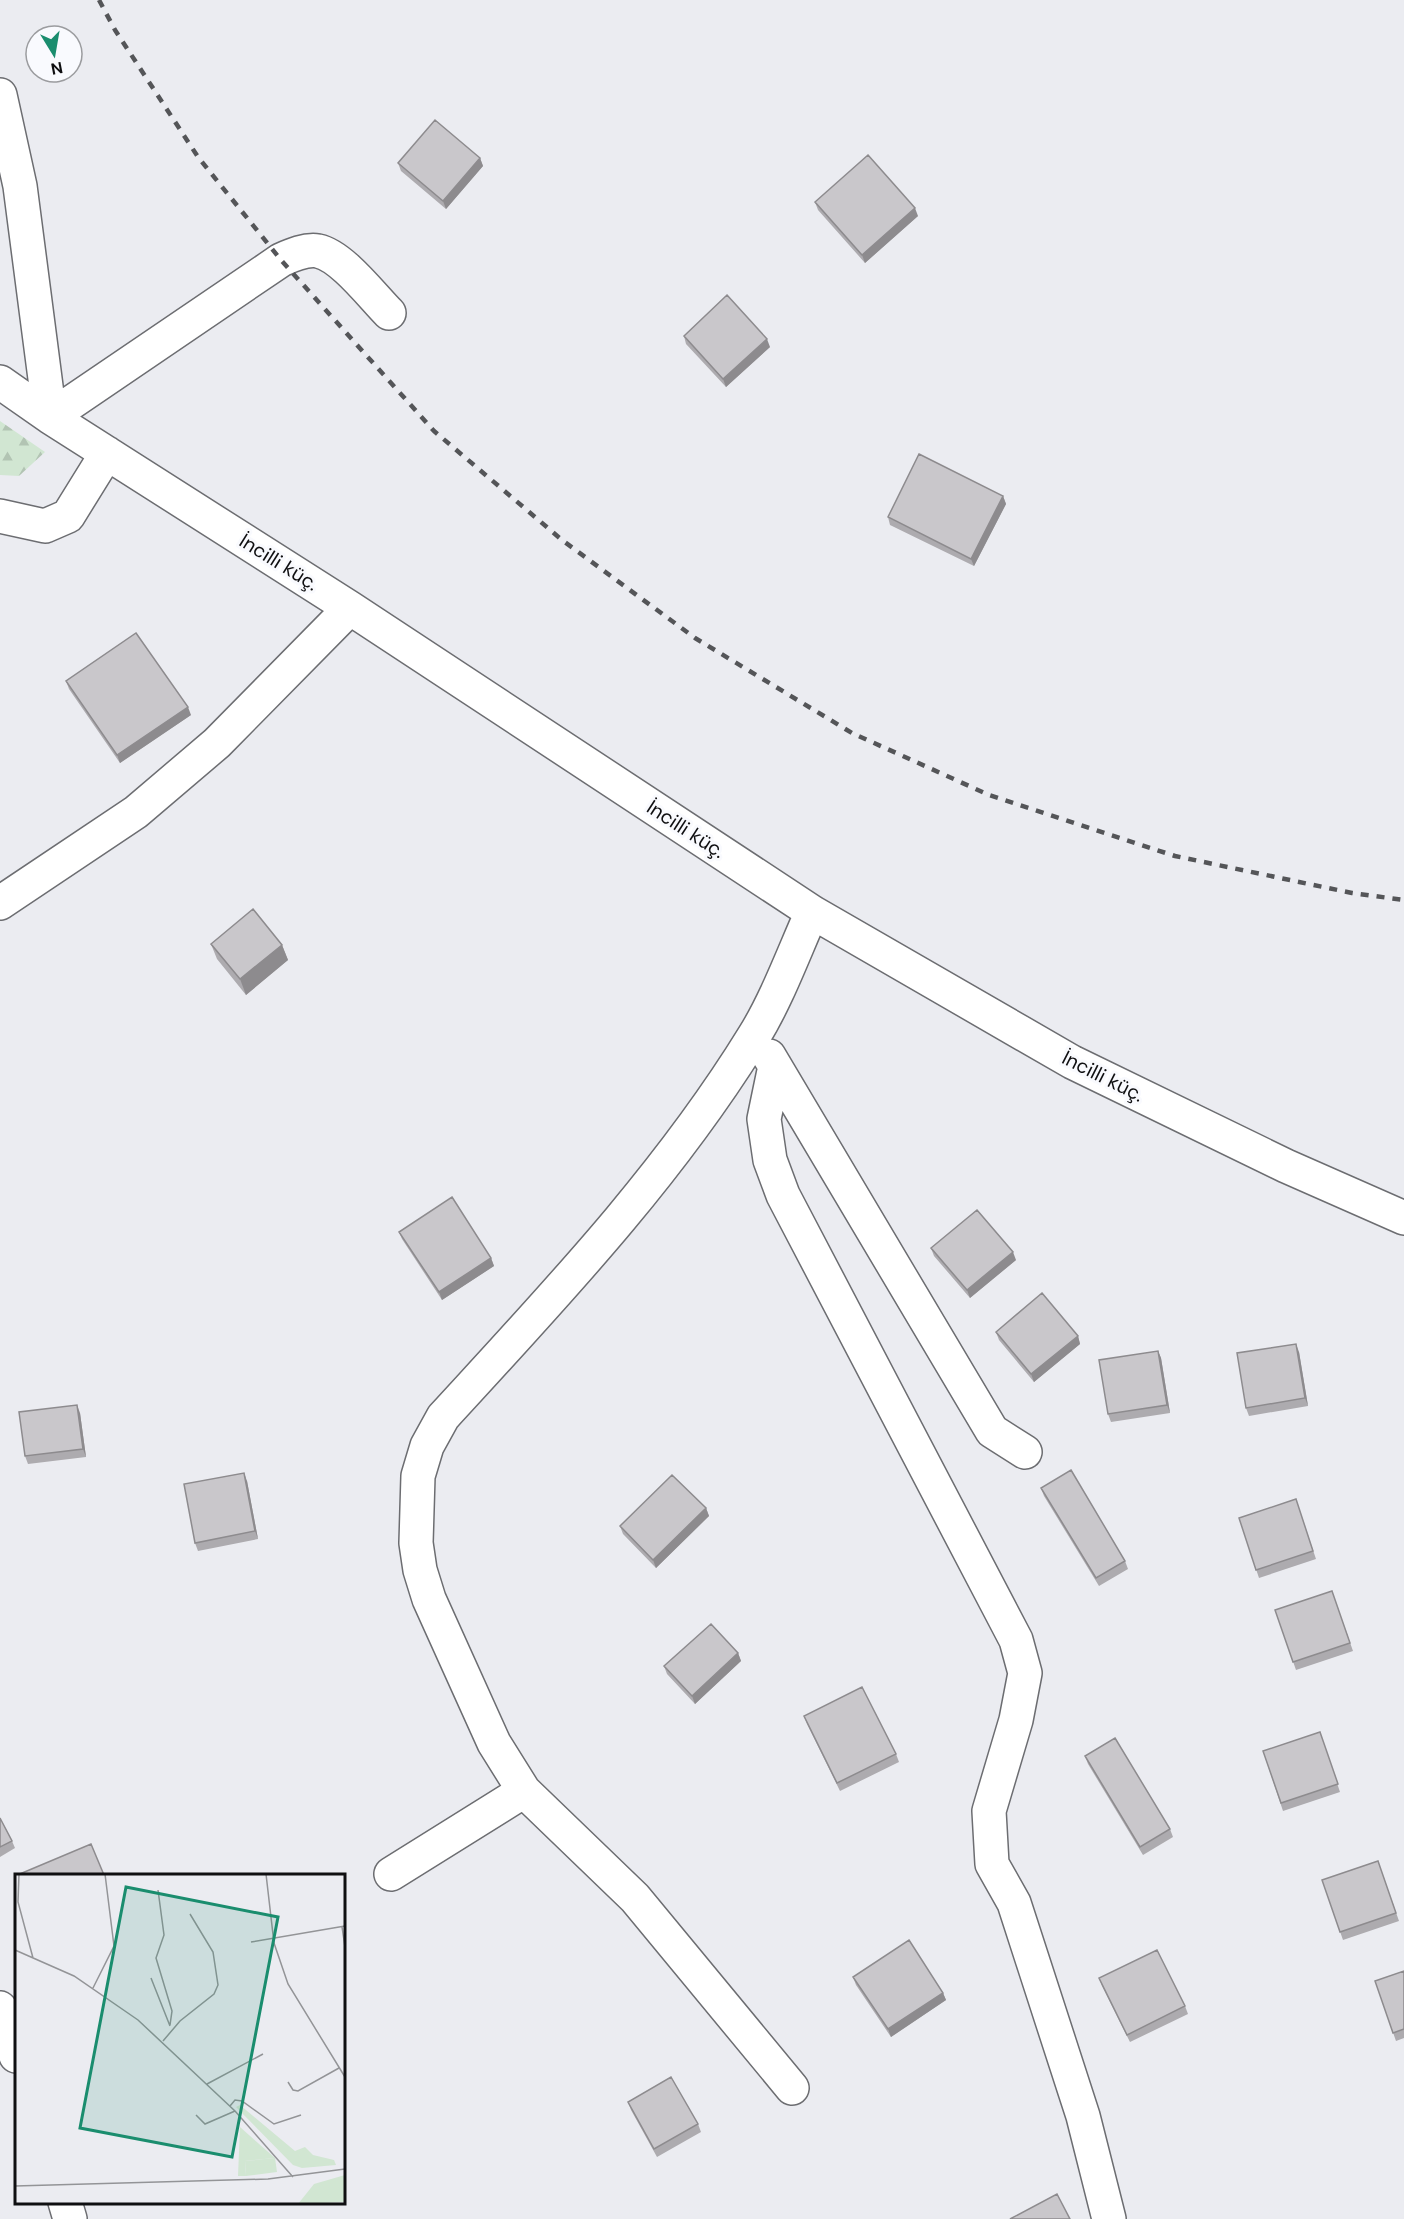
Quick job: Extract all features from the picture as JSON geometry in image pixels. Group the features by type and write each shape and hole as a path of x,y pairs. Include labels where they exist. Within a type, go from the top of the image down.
{"street":[{"path":"0,95 20,186 50,417 281,260 296,254 316,250 333,256 389,314"},
{"name":"İncilli küç.","path":"0,382 50,417 350,608 812,912 1072,1062 1286,1166 1404,1218"},
{"path":"0,516 45,526 68,516 107,453"},
{"path":"0,903 136,812 217,743 350,608"},
{"path":"792,2088 635,1898 524,1791 494,1743 429,1599 420,1570 416,1543 416,1508 418,1476 427,1446 443,1418 534,1317 696,1124 756,1034 812,912"},
{"path":"756,1034 992,1431 1025,1452"},
{"path":"775,1066 764,1119 770,1160 783,1195 1016,1640 1025,1673 1016,1720 989,1812 992,1864 1014,1903 1083,2116 1109,2219"},
{"path":"391,1874 524,1791"},
{"path":"66,2204 70,2219"}],"green space":[{"path":"0,421 45,452 19,476 0,475"}],"building":[{"path":"435,120 480,158 443,201 398,163"},
{"path":"868,155 915,208 862,255 815,202"},
{"path":"727,295 767,339 723,379 684,336"},
{"path":"919,454 1003,496 971,559 888,517"},
{"path":"136,633 188,707 117,755 66,681"},
{"path":"253,909 282,945 240,979 211,944"},
{"path":"452,1197 491,1258 439,1292 399,1232"},
{"path":"977,1210 1013,1252 967,1290 931,1248"},
{"path":"1042,1293 1078,1336 1031,1374 996,1332"},
{"path":"1296,1344 1305,1398 1246,1408 1237,1353"},
{"path":"1158,1351 1167,1405 1108,1414 1099,1360"},
{"path":"77,1405 83,1449 25,1456 19,1412"},
{"path":"1071,1470 1125,1561 1096,1578 1041,1488"},
{"path":"244,1473 255,1531 195,1543 184,1484"},
{"path":"672,1475 706,1508 653,1560 620,1526"},
{"path":"1296,1499 1313,1551 1256,1570 1239,1518"},
{"path":"1332,1591 1350,1643 1293,1662 1275,1610"},
{"path":"711,1624 738,1653 692,1696 664,1666"},
{"path":"862,1687 896,1754 837,1783 804,1716"},
{"path":"1320,1732 1338,1784 1281,1803 1263,1751"},
{"path":"1115,1738 1170,1829 1140,1847 1085,1756"},
{"path":"0,1818 12,1841 0,1847"},
{"path":"91,1844 104,1874 19,1874"},
{"path":"1378,1861 1396,1913 1340,1932 1322,1880"},
{"path":"909,1940 943,1993 888,2029 853,1977"},
{"path":"1157,1950 1185,2006 1127,2035 1099,1978"},
{"path":"1404,1971 1404,2029 1393,2033 1375,1981"},
{"path":"671,2077 698,2124 654,2149 628,2102"},
{"path":"1057,2194 1070,2219 1010,2219"}],"railway":[{"path":"99,0 115,30 198,157 281,260 434,431 562,540 695,638 852,733 989,795 1175,856 1352,893 1404,900"}]}
